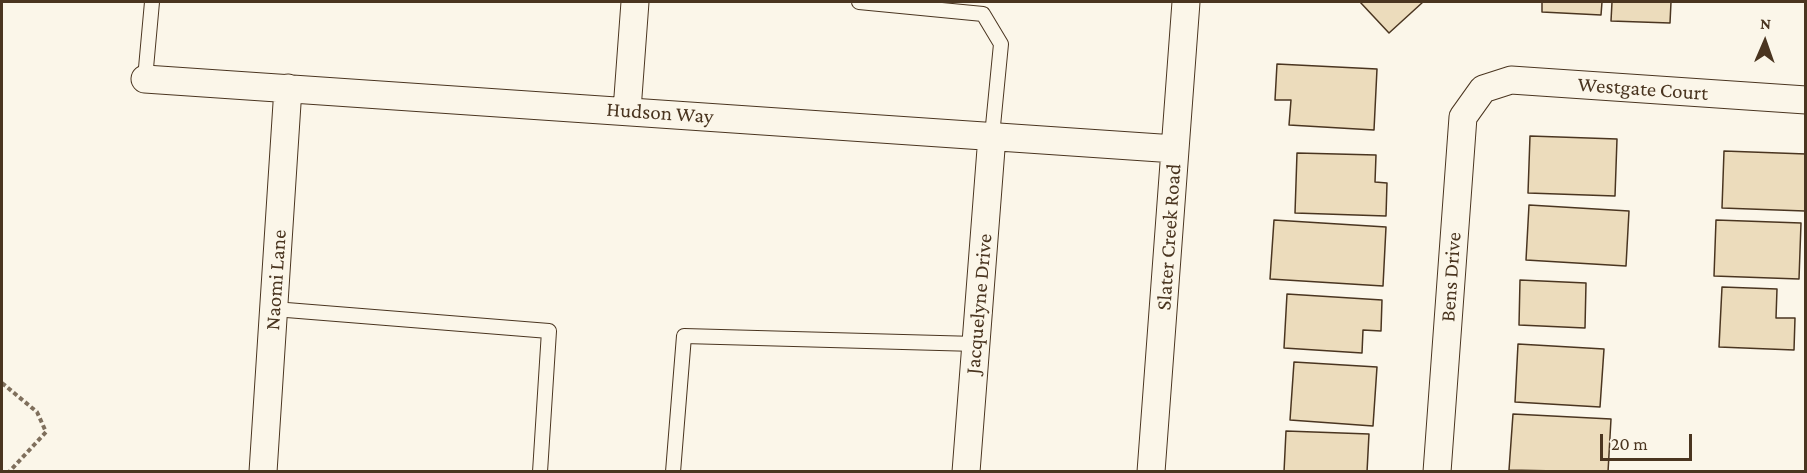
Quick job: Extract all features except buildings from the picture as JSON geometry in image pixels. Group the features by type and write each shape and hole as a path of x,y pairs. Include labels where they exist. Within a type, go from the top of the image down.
{"street":[{"path":"627,110 635,2"},
{"name":"Slater Creek Road","path":"1151,471 1186,2"},
{"name":"Hudson Way","path":"145,79 1175,149"},
{"name":"Westgate Court","path":"1483,89 1511,80 1806,100"},
{"name":"Naomi Lane","path":"263,471 288,88"},
{"name":"Bens Drive","path":"1437,471 1463,117 1483,89"},
{"name":"Jacquelyne Drive","path":"966,471 992,136"}],"lane":[{"path":"145,79 152,2"},
{"path":"859,2 983,14 1001,44 992,136"},
{"path":"274,309 549,331 540,471"},
{"path":"673,471 684,336 976,344"}],"path":[{"path":"2,383 37,412 46,432 9,471"}]}
